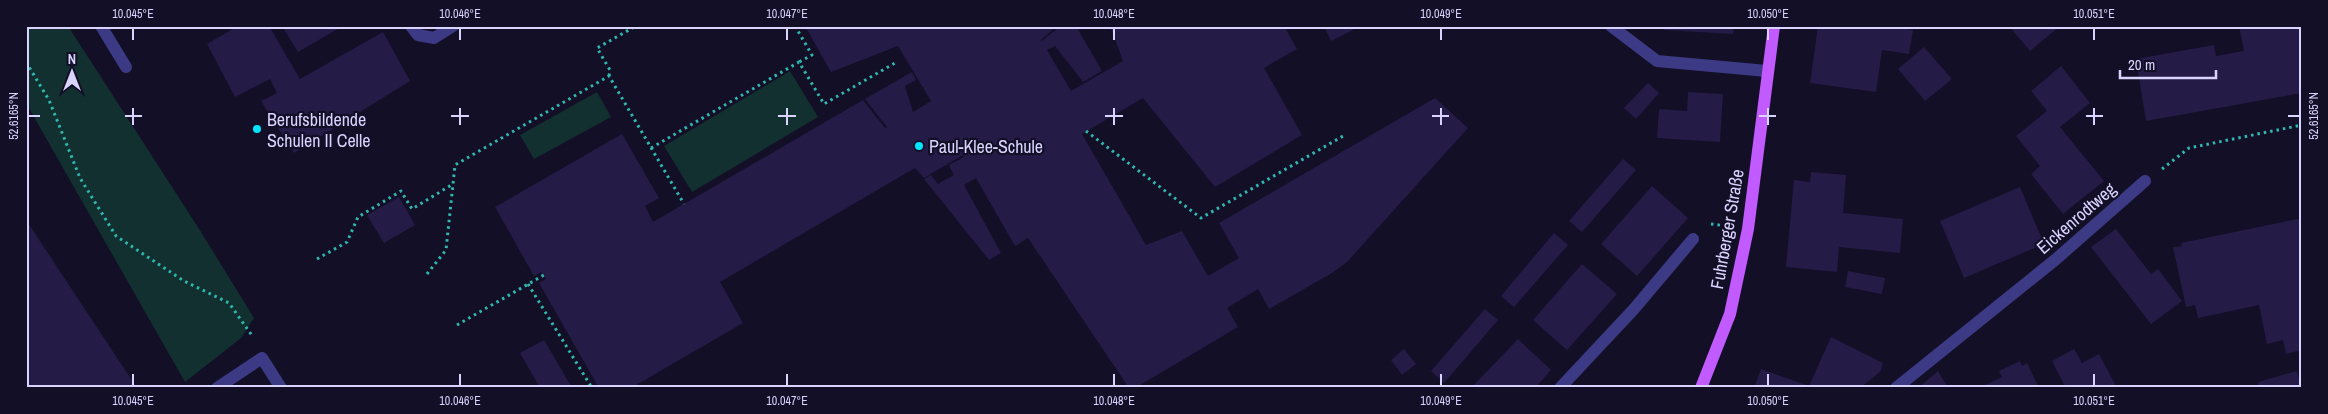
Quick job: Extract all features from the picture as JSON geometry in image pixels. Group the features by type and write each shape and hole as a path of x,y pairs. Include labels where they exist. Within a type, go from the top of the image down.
{"main road":[{"name":"Fuhrberger Straße","path":"1701,388 1730,314 1748,229 1774,26"}],"street":[{"path":"101,26 126,67"},
{"path":"411,26 418,35 434,38 453,26"},
{"path":"1611,26 1657,61 1767,71"},
{"name":"Eickenrodtweg","path":"1896,388 2056,260 2145,181"},
{"name":"Fuhrberger Straße","path":"1560,388 1634,309 1693,239"},
{"path":"217,388 262,358 281,388"}],"path":[{"path":"636,26 598,48 610,70 609,76 684,204"},
{"path":"651,148 812,55 795,26"},
{"path":"26,62 49,100 80,178 116,236 184,281 229,303 252,336 262,358"},
{"path":"800,62 824,104 894,63"},
{"path":"426,274 446,250 455,165 609,76"},
{"path":"2145,181 2189,148 2302,125"},
{"path":"1086,131 1201,218 1343,136"},
{"path":"317,259 347,242 358,217 401,190 412,209 453,184"},
{"path":"1693,239 1710,224 1748,229"},
{"path":"457,325 544,275"},
{"path":"528,284 592,388"}],"green space":[{"path":"26,26 68,26 201,232 254,318 241,338 185,382 26,103"},
{"path":"790,71 818,117 692,192 664,146"},
{"path":"597,92 611,117 534,159 520,135"}],"building":[{"path":"238,26 269,26 300,79 383,32 410,81 294,153 261,101 277,93 270,79 235,97 207,44"},
{"path":"282,26 343,26 298,52"},
{"path":"805,26 1057,26 1042,41 1060,26 1076,26 1102,71 1083,82 1055,46 1047,50 1071,91 1123,61 1110,26 1284,26 1297,49 1264,68 1302,135 1215,187 1143,98 1082,134 1146,245 1182,231 1208,276 1239,258 1219,223 1435,98 1468,128 1347,262 1332,273 1269,309 1258,289 1227,308 1238,327 1135,388 1129,388 1028,238 1015,246 976,178 964,185 1001,253 989,260 924,179 931,175 938,184 954,175 949,165 964,157 963,155 924,178 915,168 720,282 743,323 631,388 599,388 539,283 546,279 541,272 534,276 495,207 622,134 659,198 645,206 653,222 863,100 885,128 887,127 865,99 912,72 916,80 905,86 913,112 931,101 898,46 831,72"},
{"path":"1324,26 1351,26 1353,30 1331,41"},
{"path":"1664,26 1734,26 1733,34 1664,30"},
{"path":"1818,26 1885,26 1913,30 1909,54 1882,50 1876,92 1810,83"},
{"path":"2009,26 2060,26 2030,51"},
{"path":"2239,26 2302,26 2302,93 2146,121 2136,59 2214,45 2216,56 2244,51"},
{"path":"1924,47 1952,79 1925,101 1898,69"},
{"path":"2061,66 2090,103 2060,127 2104,181 2063,214 2031,174 2040,166 2016,136 2047,111 2031,91"},
{"path":"1648,83 1659,93 1636,119 1624,108"},
{"path":"1688,92 1723,94 1720,142 1657,138 1659,109 1687,111"},
{"path":"1623,159 1636,170 1582,232 1569,221"},
{"path":"1811,172 1846,175 1843,213 1903,219 1900,253 1839,247 1837,272 1786,267 1794,180 1810,182"},
{"path":"1652,186 1688,218 1637,276 1601,244"},
{"path":"2020,187 2044,244 1964,278 1940,221"},
{"path":"399,197 415,225 384,243 367,215"},
{"path":"2302,218 2302,350 2286,354 2283,340 2267,344 2259,305 2198,318 2195,305 2186,307 2173,247 2182,246 2181,243"},
{"path":"26,220 137,388 26,388"},
{"path":"2116,229 2151,274 2158,269 2182,301 2151,324 2091,247"},
{"path":"1554,233 1568,245 1514,307 1501,296"},
{"path":"1582,264 1617,294 1567,350 1533,320"},
{"path":"1848,271 1885,278 1882,294 1845,287"},
{"path":"1485,309 1498,320 1444,383 1431,371"},
{"path":"1831,337 1883,363 1881,371 1860,388 1754,388 1761,369 1809,386"},
{"path":"1518,339 1551,370 1535,388 1471,388"},
{"path":"544,340 572,388 540,388 520,353"},
{"path":"1404,349 1416,364 1402,375 1391,360"},
{"path":"2074,349 2082,363 2099,354 2117,388 2066,388 2052,361"},
{"path":"2020,361 2022,366 2027,363 2039,388 1986,388 1985,385 2002,377 1999,371"},
{"path":"1938,371 1948,388 1918,388"},
{"path":"2297,371 2301,388 2259,388 2258,382"}],"place":[{"name":"Berufsbildende Schulen II Celle","path":"257,129"},
{"name":"Paul-Klee-Schule","path":"919,146"}]}
